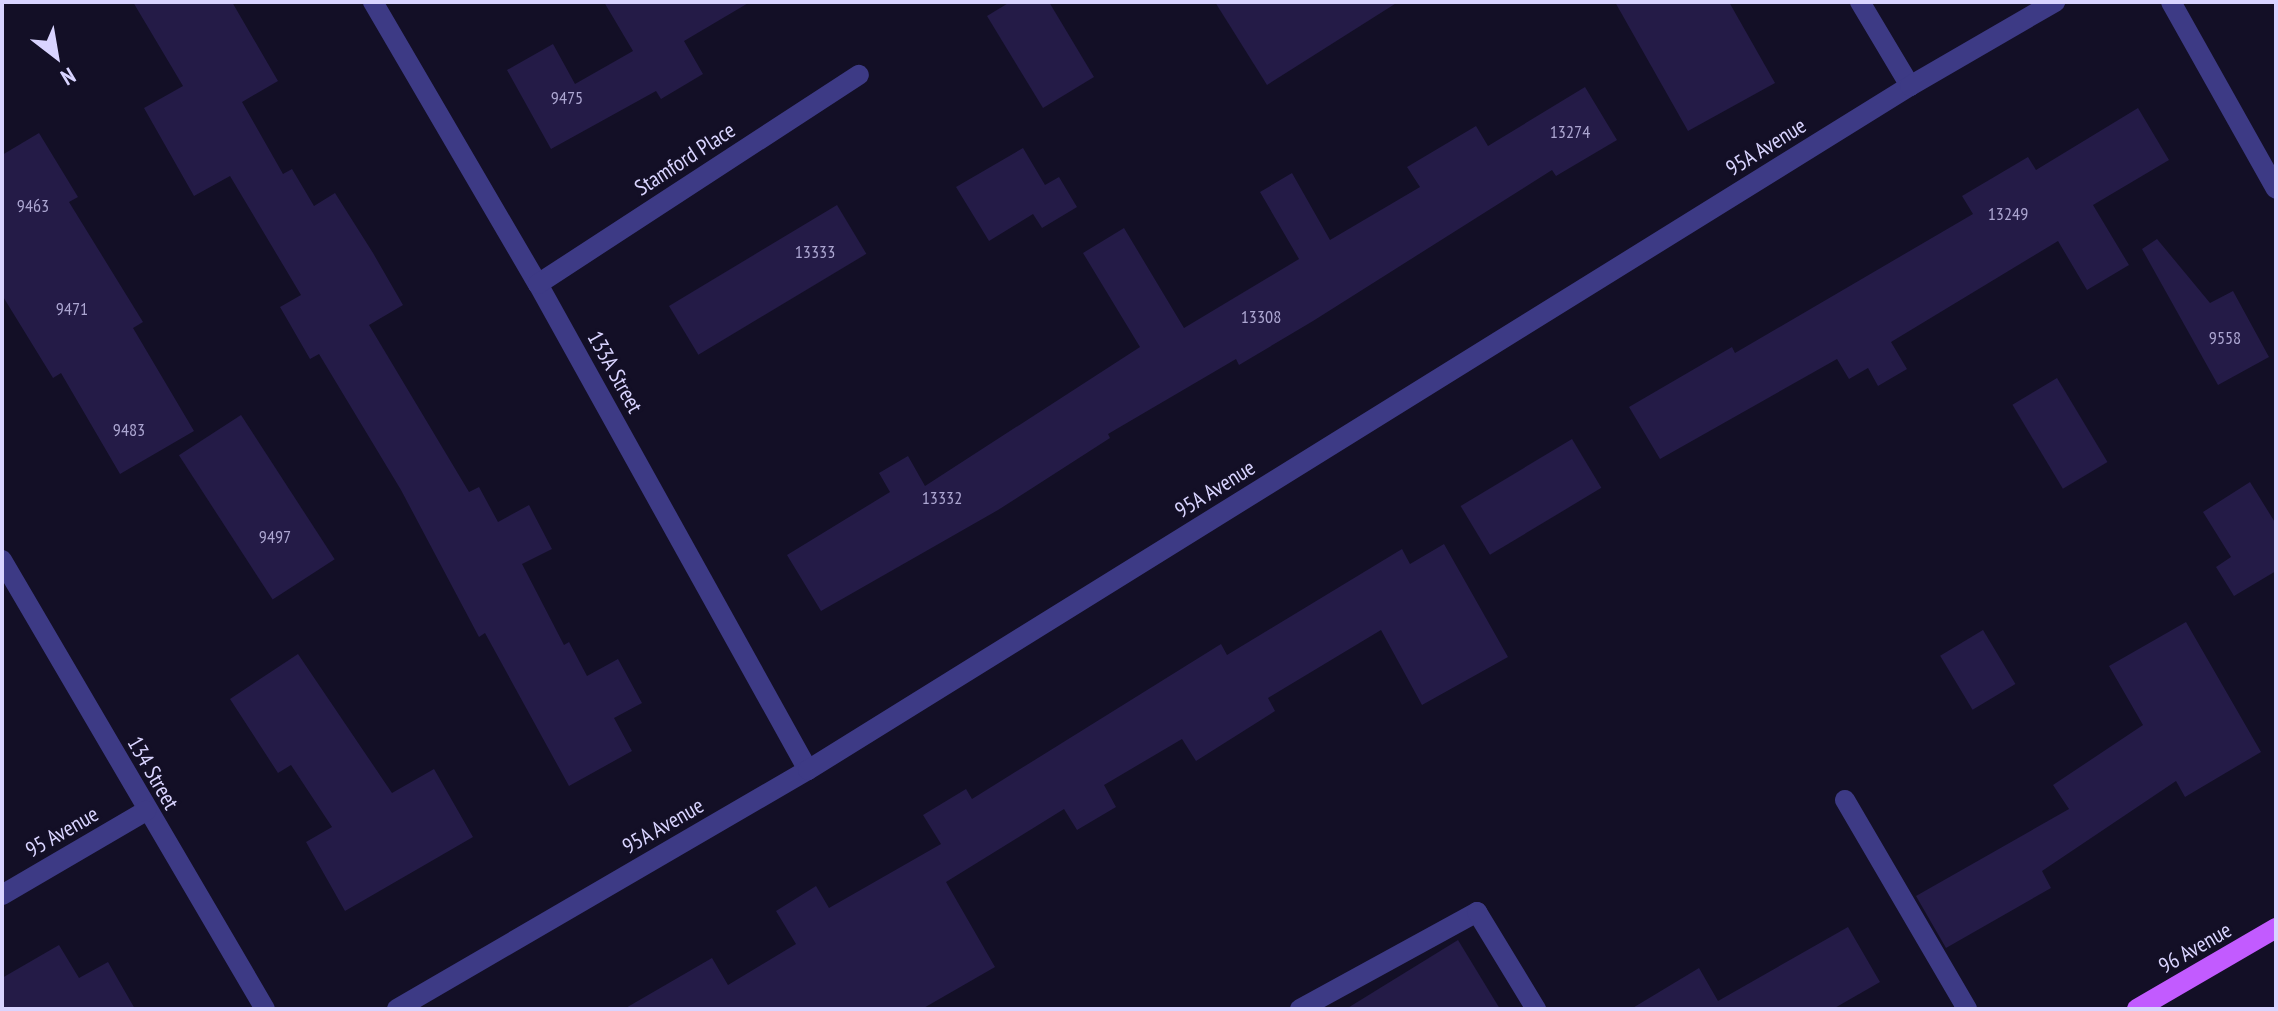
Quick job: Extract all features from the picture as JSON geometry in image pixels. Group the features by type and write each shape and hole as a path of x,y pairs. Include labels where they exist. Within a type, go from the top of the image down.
{"main road":[{"name":"96 Avenue","path":"2137,1009 2276,928"}],"street":[{"name":"133A Street","path":"373,2 538,284 808,770"},
{"path":"1860,2 1910,86"},
{"name":"95A Avenue","path":"397,1009 808,770 1910,86 2055,2"},
{"path":"2171,2 2276,189"},
{"name":"Stamford Place","path":"538,284 859,75"},
{"name":"134 Street","path":"2,560 146,811 265,1009"},
{"path":"1845,800 1967,1009"},
{"name":"95 Avenue","path":"2,895 146,811"},
{"path":"1300,1009 1477,912 1536,1009"}],"building":[{"path":"133,2 232,2 278,81 242,102 283,174 292,169 314,206 335,193 373,253 403,305 369,325 469,492 479,487 498,522 529,505 552,549 522,564 564,645 569,642 587,676 618,659 642,703 614,718 632,751 569,786 485,633 479,637 401,490 319,354 310,359 280,307 301,295 230,176 194,196 144,108 183,86"},
{"path":"604,2 750,2 684,41 703,74 661,99 656,91 551,149 507,70 553,44 575,84 633,51"},
{"path":"1010,2 1049,2 1094,77 1043,108 987,16"},
{"path":"1215,2 1398,2 1267,85"},
{"path":"1615,2 1729,2 1775,83 1688,131"},
{"path":"1585,87 1617,140 1556,176 1552,170 1313,321 1239,365 1236,359 1108,434 1110,438 998,510 821,611 787,555 890,492 879,473 908,456 925,486 1140,347 1083,253 1124,228 1184,328 1299,259 1260,192 1292,173 1330,240 1420,187 1407,167 1476,126 1488,146"},
{"path":"2138,108 2169,160 2093,205 2129,265 2087,290 2058,241 1891,342 1907,369 1878,386 1868,368 1849,379 1837,359 1660,459 1629,407 1732,347 1735,353 1973,214 1962,196 2028,157 2036,170"},
{"path":"39,133 78,197 69,202 143,322 133,328 194,431 120,474 61,373 53,378 2,295 2,155"},
{"path":"1023,148 1045,185 1059,177 1077,207 1042,228 1033,214 989,241 956,187"},
{"path":"837,205 866,254 698,355 669,306"},
{"path":"2157,239 2210,303 2233,291 2269,357 2218,385 2142,249"},
{"path":"2057,378 2107,462 2063,489 2012,405"},
{"path":"241,415 335,559 273,600 179,455"},
{"path":"1572,439 1601,488 1490,555 1461,506"},
{"path":"2250,482 2276,524 2276,571 2234,596 2216,567 2231,557 2203,512"},
{"path":"1444,544 1508,657 1422,705 1381,630 1268,698 1275,711 1196,761 1182,739 1104,785 1116,807 1077,830 1064,809 946,882 995,967 922,1009 624,1009 712,958 728,985 796,944 776,911 816,886 829,908 941,844 923,815 966,789 972,799 1221,644 1227,655 1402,549 1410,564"},
{"path":"2186,622 2261,752 2185,797 2176,781 2042,871 2051,888 1946,948 1916,896 2069,809 2053,785 2143,725 2109,666"},
{"path":"1983,630 2015,684 1973,710 1940,656"},
{"path":"298,654 392,793 434,769 473,837 345,911 306,842 332,827 291,765 278,773 230,699"},
{"path":"1848,927 1880,982 1833,1009 1631,1009 1699,968 1718,1001"},
{"path":"1458,940 1500,1009 1346,1009"},
{"path":"59,945 79,978 108,962 135,1009 2,1009 2,978"}]}
